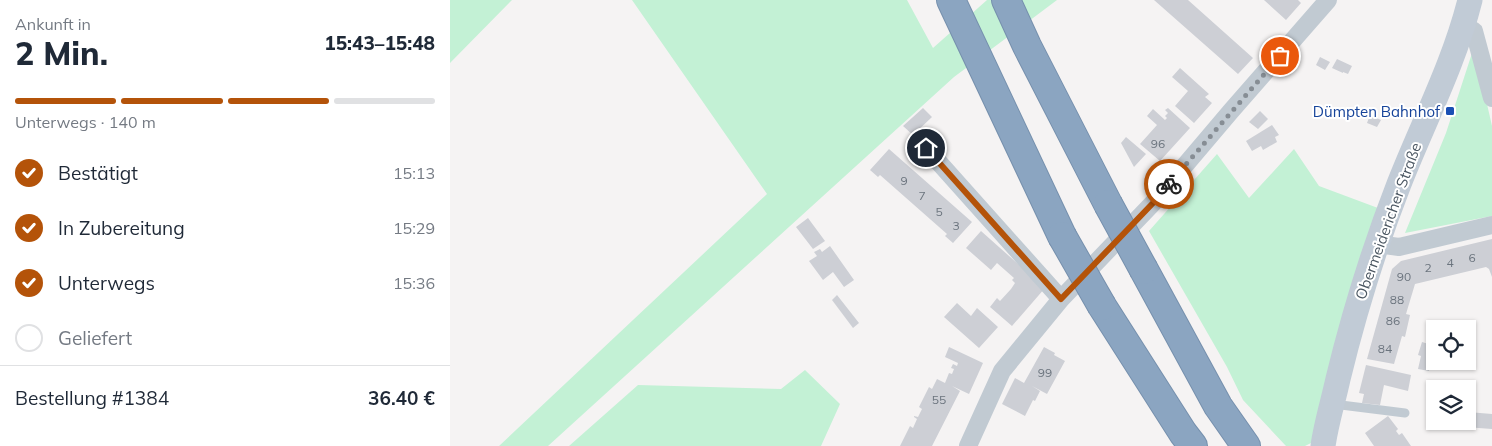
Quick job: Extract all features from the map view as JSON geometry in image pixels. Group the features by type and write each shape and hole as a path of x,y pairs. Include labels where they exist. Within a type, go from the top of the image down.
{"highway":[{"path":"1006,0 1026,46 1108,204 1218,406 1246,446"},
{"path":"953,4 1062,236 1102,306 1193,446"}],"main road":[{"name":"Obermeidericher Straße","path":"1323,446 1360,295 1399,184 1449,61 1470,0"}],"street":[{"path":"968,446 1002,371 1061,299 1153,203 1328,0"},
{"path":"1462,24 1474,31 1492,98"},
{"path":"926,148 1061,299"},
{"path":"1377,244 1399,247 1492,225"}],"lane":[{"path":"1332,404 1405,412"}],"green space":[{"path":"450,0 512,0 450,63"},
{"path":"632,0 907,0 933,48 987,0 1057,0 954,77 548,446 499,446 767,194"},
{"path":"1474,47 1492,126 1492,216 1405,233 1446,133"},
{"path":"1294,149 1319,186 1386,211 1319,439 1305,446 1286,446 1243,400 1227,367 1149,231 1217,154 1249,198"},
{"path":"805,370 840,404 821,446 569,446 638,385 781,389"}],"building":[{"path":"1154,0 1188,0 1253,58 1238,74"},
{"path":"1264,0 1298,0 1301,3 1286,20"},
{"path":"1320,57 1330,62 1325,70 1316,65"},
{"path":"1337,59 1352,66 1348,74 1332,68"},
{"path":"1180,68 1209,94 1205,97 1212,103 1194,123 1175,106 1188,91 1172,77"},
{"path":"923,108 932,117 913,135 903,126"},
{"path":"1168,108 1190,128 1160,161 1140,144 1157,125 1147,116 1153,109 1165,120 1167,118 1165,116 1168,113 1165,110"},
{"path":"1260,111 1268,119 1258,129 1249,122"},
{"path":"1370,115 1381,120 1377,127 1367,123"},
{"path":"1272,125 1279,135 1275,137 1277,142 1263,150 1261,146 1252,151 1246,141"},
{"path":"1126,137 1146,154 1134,167 1121,143"},
{"path":"889,149 972,222 953,243 945,236 947,234 880,175 878,177 870,170"},
{"path":"808,218 825,241 813,249 796,227"},
{"path":"981,231 1045,288 1012,326 990,307 997,298 1000,301 1011,289 1015,283 1012,280 1014,278 997,263 991,270 966,248"},
{"path":"1492,239 1492,277 1489,269 1486,267 1415,284 1406,314 1410,315 1405,337 1402,336 1394,364 1367,359 1392,269 1401,261"},
{"path":"830,246 854,280 844,287 833,272 823,280 809,261 817,256 814,252 820,249 822,252"},
{"path":"837,295 859,323 853,328 832,300"},
{"path":"957,303 971,316 977,308 998,327 979,348 944,317"},
{"path":"1422,342 1426,343 1426,370 1429,371 1418,369 1421,356 1418,355"},
{"path":"949,347 983,363 969,394 952,386 960,391 932,446 900,446 910,426 913,428 917,419 914,416 918,417 922,409 919,407 929,387 932,389 937,379 945,383 949,373 952,374 954,369 951,368 953,364 957,366 958,363 945,357"},
{"path":"1044,347 1065,361 1047,394 1032,386 1040,391 1025,416 1002,404 1015,378 1024,383"},
{"path":"1366,365 1411,375 1408,391 1384,385 1380,405 1362,403 1364,394 1359,393"},
{"path":"1476,413 1492,414 1492,429 1476,428"},
{"path":"1388,416 1398,429 1396,431 1399,435 1402,433 1411,446 1374,446 1365,433"}],"way so far":[{"path":"1169,184 1280,56"}],"place":[{"name":"Dümpten Bahnhof","path":"1450,111"}],"route":[{"path":"926,148 1061,299 1169,184"}]}
